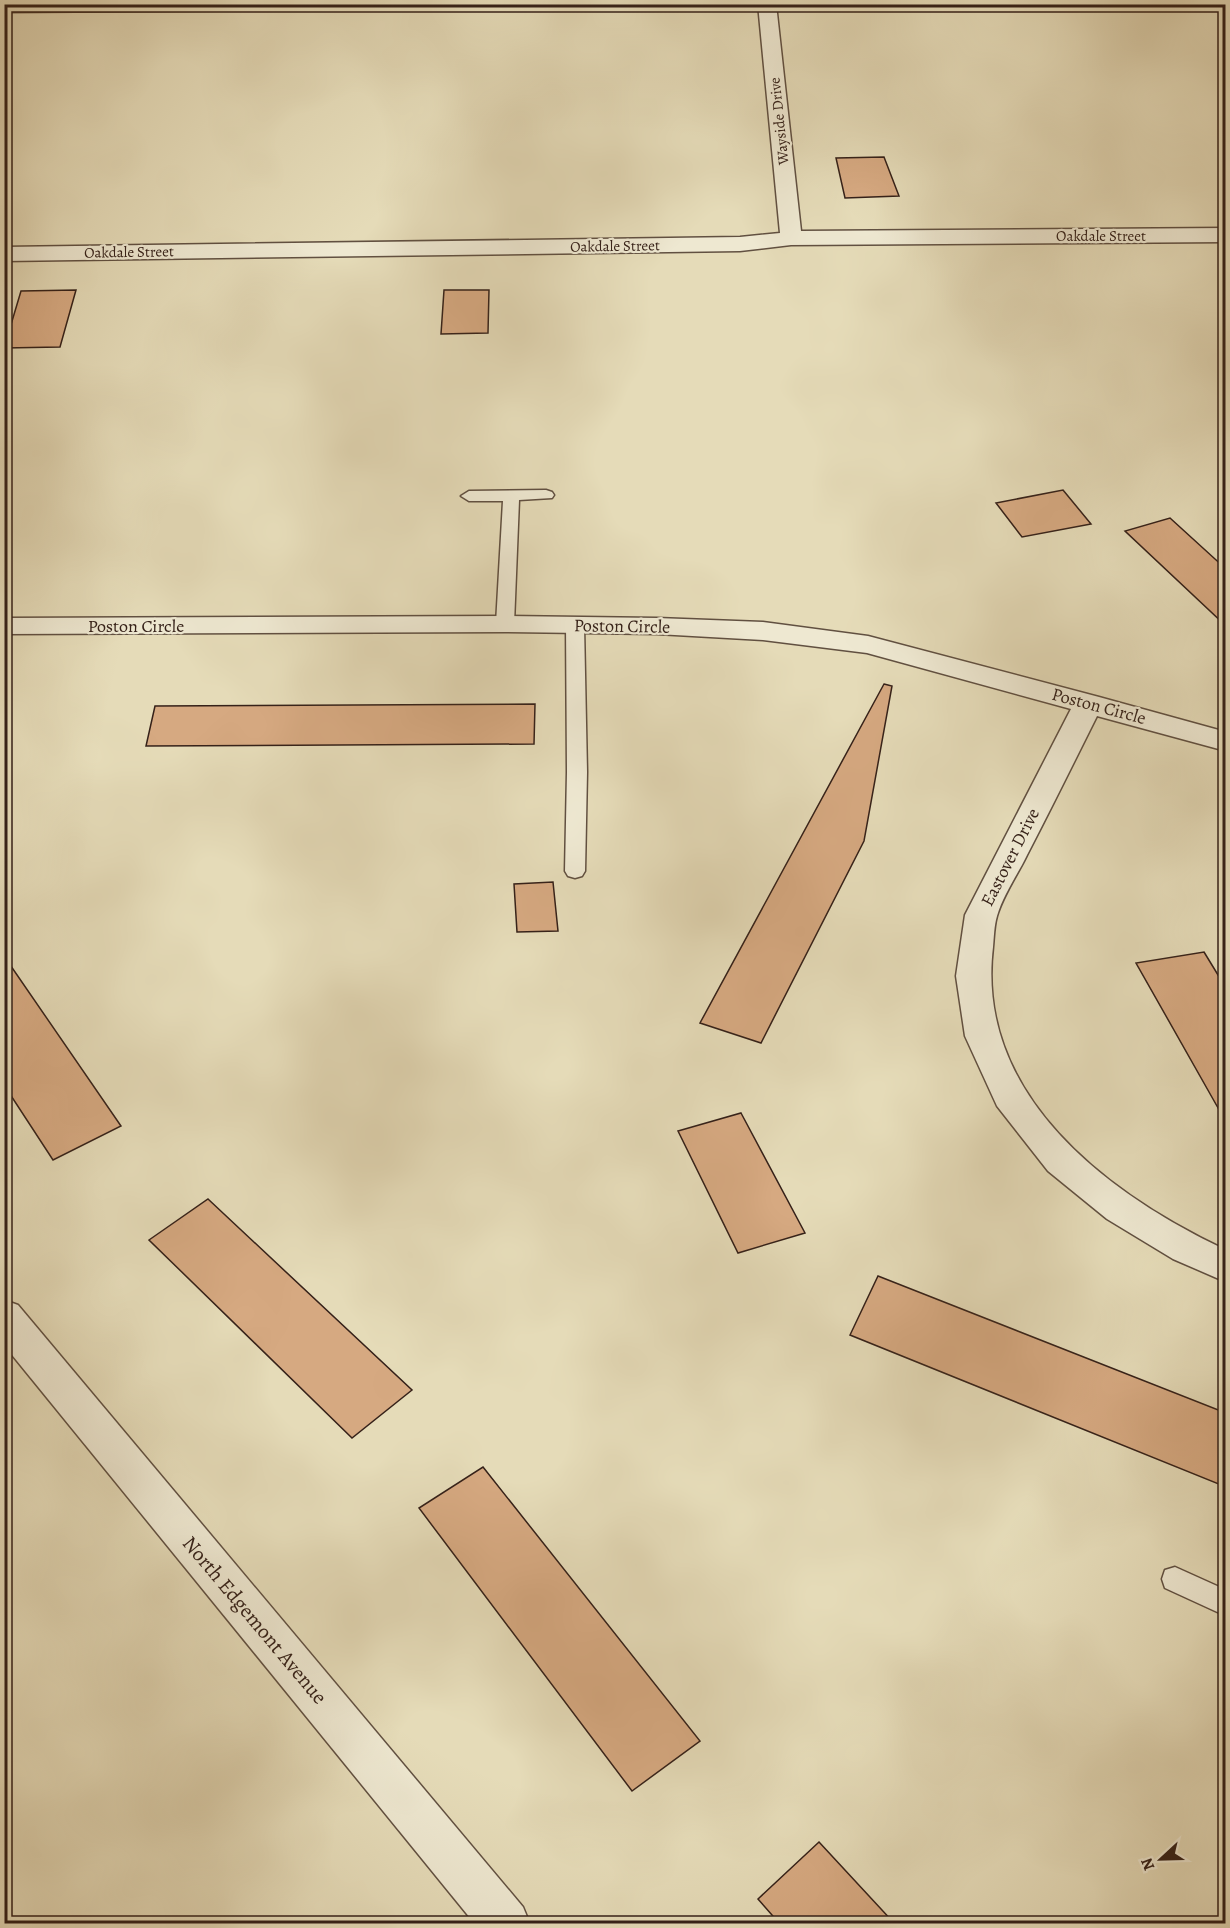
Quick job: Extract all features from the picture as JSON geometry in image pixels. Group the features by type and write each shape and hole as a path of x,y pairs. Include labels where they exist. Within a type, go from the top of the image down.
{"street":[{"path":"4,6 293,4"},
{"name":"Wayside Drive","path":"767,4 791,238"},
{"name":"Oakdale Street","path":"4,254 728,244 791,238 1226,236"},
{"name":"Poston Circle","path":"4,626 505,624 751,630 868,645 1089,703 1226,742"},
{"name":"Eastover Drive","path":"1089,703 981,915 973,976 982,1036 1010,1097 1061,1161 1119,1209 1186,1248 1226,1267"},
{"name":"North Edgemont Avenue","path":"4,1316 506,1923"}],"lane":[{"path":"469,496 546,495"},
{"path":"505,624 510,496"},
{"path":"574,871 577,772 575,625"},
{"path":"1175,1579 1226,1604"}],"building":[{"path":"884,157 899,196 845,198 836,158"},
{"path":"76,290 60,347 4,348 21,291"},
{"path":"444,290 489,290 488,333 441,334"},
{"path":"1063,490 1091,524 1022,537 996,503"},
{"path":"1170,518 1226,569 1226,626 1125,531"},
{"path":"884,684 892,686 864,841 761,1043 700,1023"},
{"path":"535,704 534,744 146,746 155,706"},
{"path":"553,882 558,931 517,932 514,884"},
{"path":"1204,952 1226,988 1226,1122 1136,963"},
{"path":"4,956 121,1126 53,1160 4,1085"},
{"path":"741,1113 805,1233 738,1253 678,1131"},
{"path":"208,1199 412,1390 352,1438 149,1240"},
{"path":"878,1276 1226,1413 1226,1487 850,1335"},
{"path":"483,1467 700,1741 632,1791 419,1508"},
{"path":"819,1842 894,1923 779,1923 758,1899"}]}
